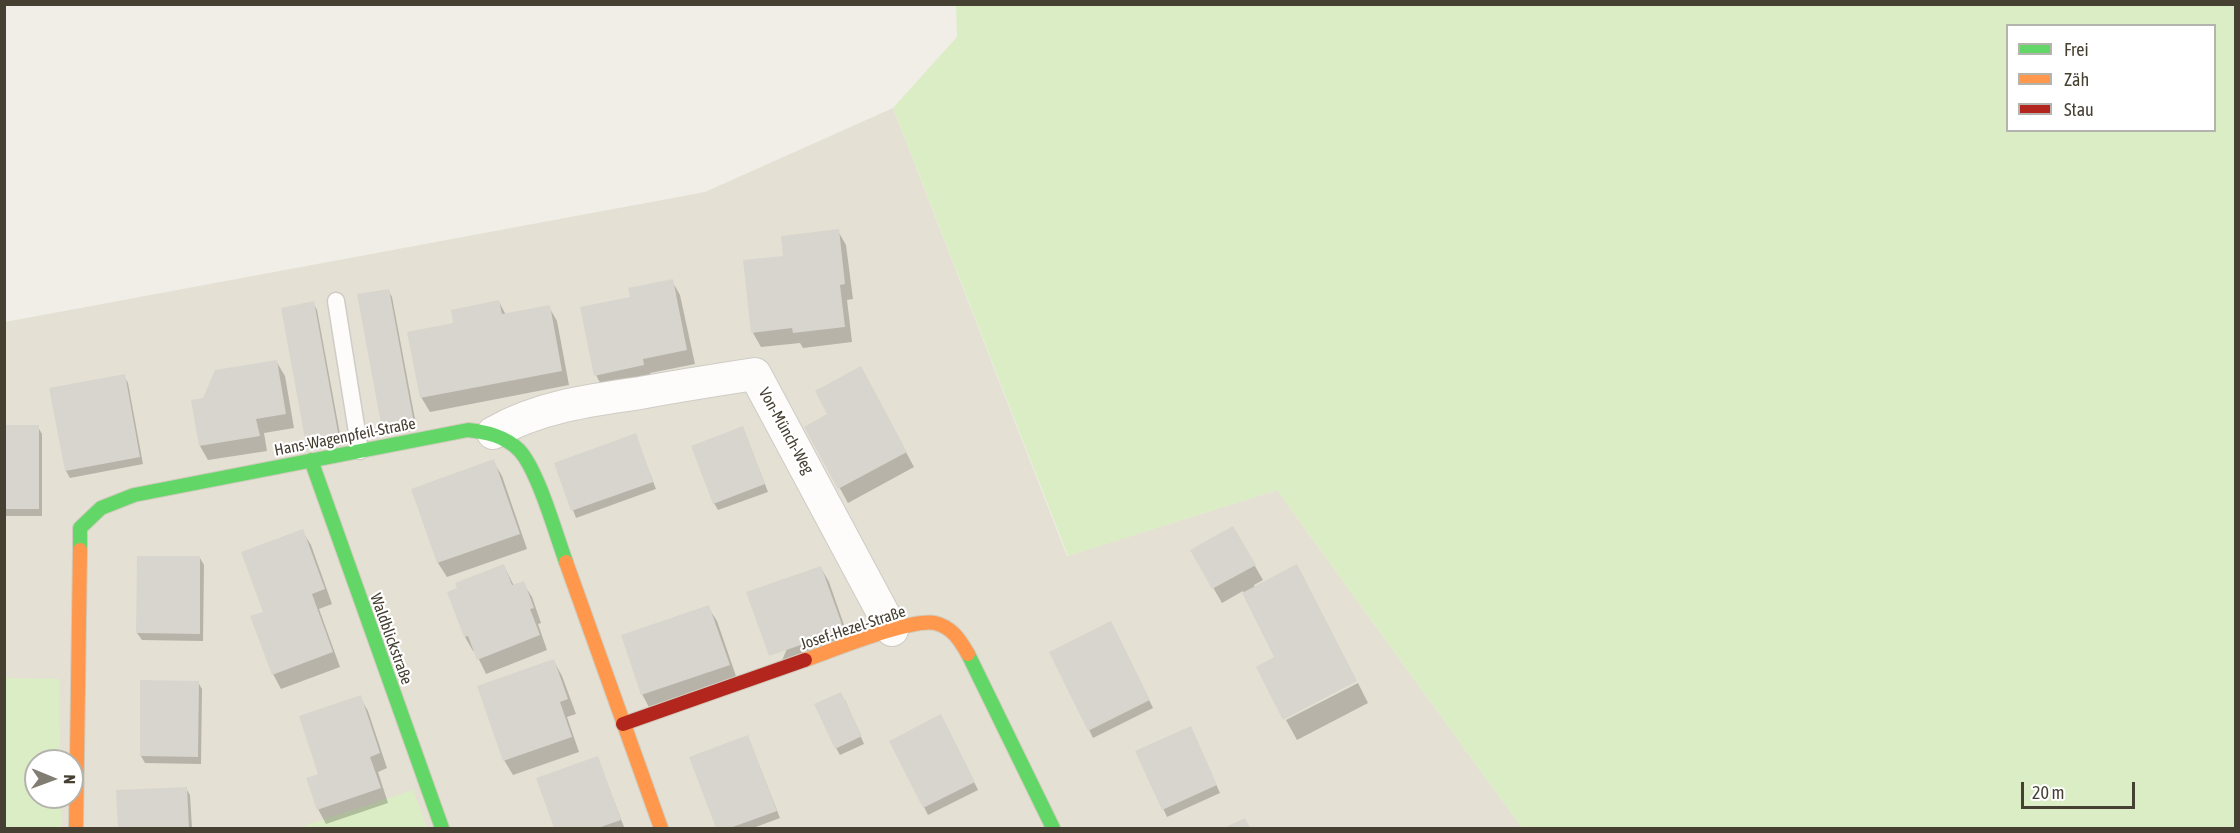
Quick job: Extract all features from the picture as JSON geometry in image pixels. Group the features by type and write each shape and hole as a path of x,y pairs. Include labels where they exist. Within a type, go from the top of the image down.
{"street":[{"name":"Von-Münch-Weg","path":"493,433 517,419 602,398 754,374 892,630"},
{"name":"Hans-Wagenpfeil-Straße","path":"76,828 80,528 100,508 134,495 468,430 493,433 519,450 535,477 661,828"},
{"name":"Waldblickstraße","path":"311,460 442,828"},
{"name":"Josef-Hezel-Straße","path":"623,724 892,630 934,623 955,633 973,661 1053,828"}],"lane":[{"path":"336,301 360,451"}],"shaded area":[{"path":"893,108 1067,556 1277,490 1522,828 5,828 5,322 705,192"}],"green space":[{"path":"956,5 2235,5 2235,828 1522,828 1277,490 1068,556 893,108 957,37"},
{"path":"5,678 59,679 60,749 24,749 24,809 61,809 62,828 5,828"},
{"path":"413,790 427,828 298,828"}],"building":[{"path":"839,229 845,284 840,285 845,327 793,333 792,328 751,333 743,260 783,256 781,236"},
{"path":"673,279 687,350 643,359 644,365 594,376 580,307 630,297 628,288"},
{"path":"389,289 414,423 382,429 357,294"},
{"path":"499,300 502,314 550,305 562,371 420,398 407,332 453,323 451,310"},
{"path":"314,301 339,438 306,444 281,308"},
{"path":"277,360 286,414 256,419 260,436 199,446 191,400 203,398 215,370"},
{"path":"861,366 907,452 838,489 804,427 827,414 815,391"},
{"path":"125,374 140,457 65,471 49,388"},
{"path":"4,425 39,425 39,509 4,509"},
{"path":"743,426 765,484 713,504 691,446"},
{"path":"636,433 653,482 571,511 554,463"},
{"path":"494,459 520,534 437,563 411,489"},
{"path":"1233,526 1256,565 1212,589 1190,550"},
{"path":"303,529 325,589 312,594 333,652 272,675 250,616 263,612 241,552"},
{"path":"137,556 200,556 200,634 136,633"},
{"path":"504,564 512,585 524,581 534,608 530,609 540,635 477,660 468,636 464,637 447,592 457,588 455,583"},
{"path":"1297,564 1357,681 1283,720 1256,667 1274,657 1242,593"},
{"path":"821,566 844,630 769,656 746,592"},
{"path":"709,605 730,665 641,695 621,635"},
{"path":"1111,621 1150,700 1088,731 1049,652"},
{"path":"554,659 568,699 560,702 572,737 503,761 477,686"},
{"path":"140,680 199,681 198,757 140,756"},
{"path":"841,692 862,736 835,749 814,704"},
{"path":"361,695 380,753 370,757 381,788 317,810 306,778 318,774 299,716"},
{"path":"941,714 975,782 923,808 889,741"},
{"path":"1191,726 1217,785 1162,810 1135,751"},
{"path":"748,735 777,811 730,828 716,828 689,757"},
{"path":"598,756 621,820 598,828 554,828 536,778"},
{"path":"187,787 189,828 118,828 116,790"},
{"path":"1245,818 1250,828 1224,828"}],"traffic: fast":[{"path":"80,550 80,528 101,508 134,495 468,430 501,438 514,445 526,459 540,487 566,562"},
{"path":"311,460 442,828"},
{"path":"968,654 1053,828"}],"traffic: slow":[{"path":"76,828 80,550"},
{"path":"566,562 661,828"},
{"path":"805,660 890,630 924,623 935,623 951,631 968,654"}],"traffic: jam":[{"path":"623,724 805,660"}]}
